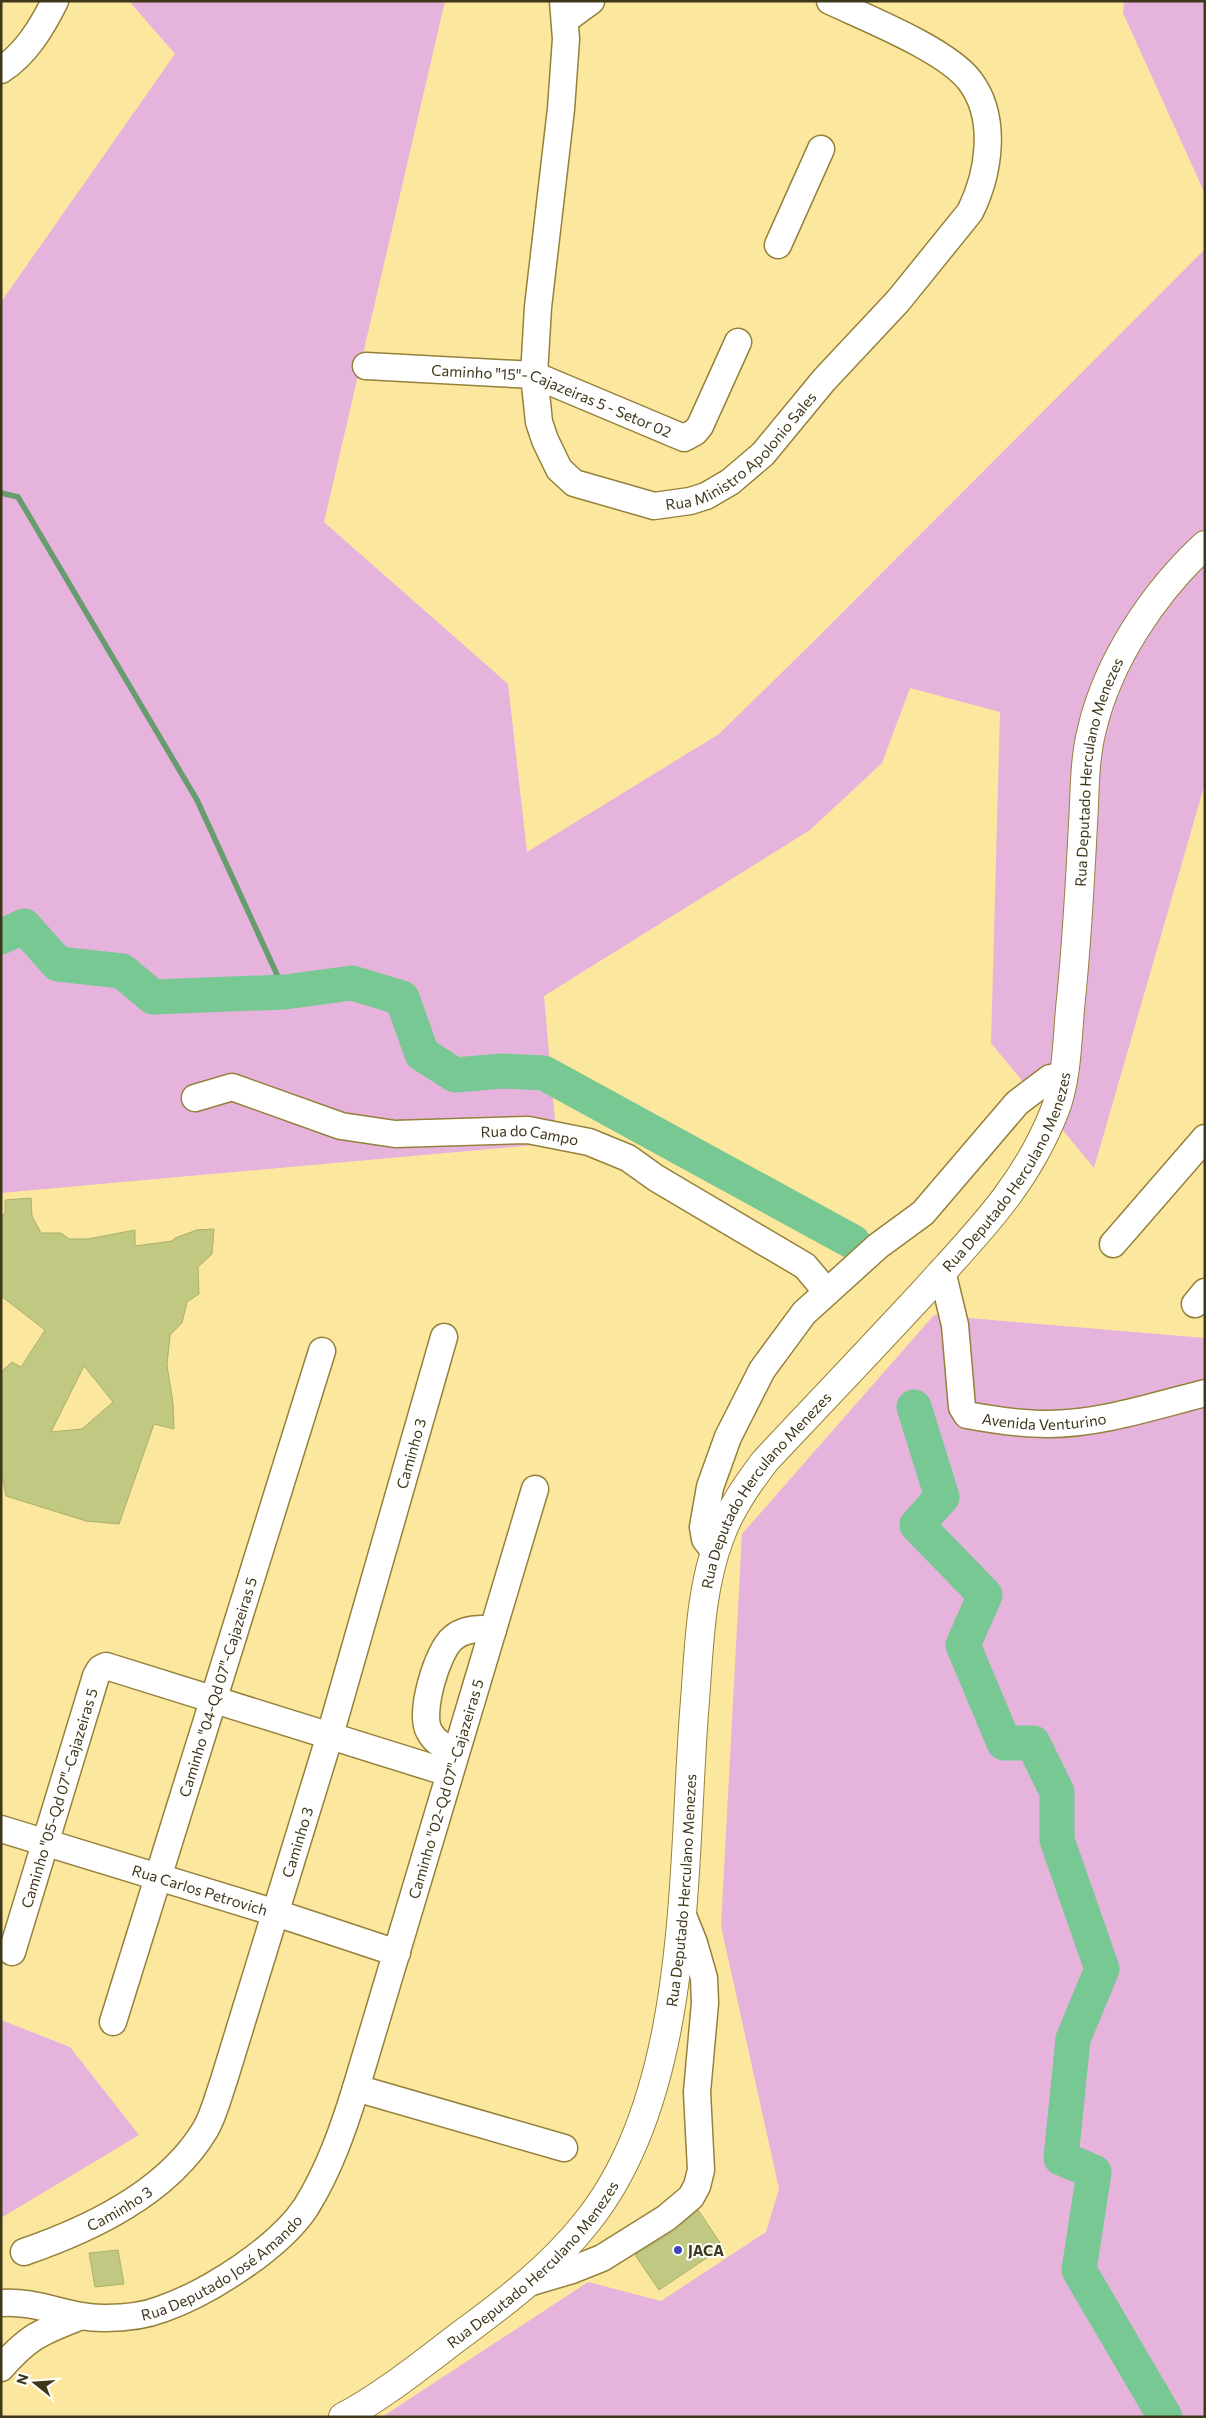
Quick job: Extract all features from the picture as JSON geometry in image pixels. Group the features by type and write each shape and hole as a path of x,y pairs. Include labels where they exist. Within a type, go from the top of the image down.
{"main road":[{"name":"Rua Deputado Herculano Menezes","path":"343,2417 449,2343 528,2283 557,2256 587,2222 628,2158 643,2119 666,2038 682,1913 699,1649 707,1585 719,1538 735,1505 765,1461 942,1271 1011,1193 1032,1162 1056,1106 1063,1076 1078,932 1084,783 1092,728 1111,677 1146,612 1171,581 1205,545"}],"street":[{"path":"1,70 18,58 46,20 55,1"},
{"name":"Rua Ministro Apolonio Sales","path":"591,1 564,11 561,109 538,307 534,375 540,422 545,440 559,469 574,483 654,506 690,501 706,496 748,468 763,454 824,380 898,300 970,212 985,174 987,133 983,105 970,80 957,68 923,46 830,1"},
{"path":"778,245 821,149"},
{"name":"Caminho \"15\"- Cajazeiras 5 - Setor 02","path":"366,366 534,375 684,438 696,432 700,426 738,342"},
{"path":"715,1552 705,1539 703,1528 710,1487 728,1437 762,1370 804,1312 878,1246 923,1213 1017,1103 1050,1078 1063,1076"},
{"name":"Rua do Campo","path":"195,1098 232,1086 342,1126 395,1134 528,1130 589,1142 628,1158 656,1178 805,1266 826,1291"},
{"path":"1113,1244 1203,1145"},
{"name":"Avenida Venturino","path":"942,1271 955,1325 962,1407 967,1415 1005,1423 1068,1423 1140,1410 1205,1393"},
{"name":"Caminho 3","path":"24,2252 69,2237 112,2215 168,2174 192,2150 206,2129 276,1913 330,1735 444,1337"},
{"name":"Caminho \"04-Qd 07\"-Cajazeiras 5","path":"113,2022 322,1351"},
{"name":"Caminho \"02-Qd 07\"-Cajazeiras 5","path":"356,2088 535,1489"},
{"path":"453,1762 442,1745 428,1731 425,1720 426,1706 438,1665 445,1646 462,1633 472,1630 493,1630"},
{"name":"Caminho \"05-Qd 07\"-Cajazeiras 5","path":"12,1952 96,1676 100,1669 106,1666 126,1671 214,1699"},
{"path":"214,1699 330,1735 453,1762"},
{"name":"Rua Carlos Petrovich","path":"1,1829 276,1913 397,1953"},
{"path":"528,2283 572,2270 602,2258 666,2218 691,2197 697,2186 701,2170 698,2092 705,2003 704,1978 694,1943 682,1913"},
{"path":"356,2088 564,2148"},
{"name":"Rua Deputado José Amando","path":"1,2303 28,2303 80,2318 134,2317 162,2309 224,2278 262,2252 293,2222 309,2201 336,2150 356,2088"},
{"path":"1,2368 14,2353 40,2332 80,2318"}],"shaded area":[{"path":"129,1 445,1 324,522 508,684 527,852 719,734 1205,249 1205,783 1094,1168 991,1043 1000,712 910,688 882,763 810,830 544,996 557,1143 1,1193 1,302 175,54"},
{"path":"1124,1 1205,1 1205,194 1123,13"},
{"path":"934,1315 1205,1338 1205,2417 382,2417 588,2282 661,2301 766,2232 779,2189 721,1926 742,1534"},
{"path":"1,2020 70,2047 139,2135 1,2218"}],"building":[{"path":"31,1198 32,1216 41,1233 61,1233 69,1239 88,1239 135,1230 135,1246 172,1241 175,1238 197,1230 214,1229 212,1254 198,1267 199,1294 187,1302 182,1323 170,1335 167,1365 173,1403 174,1429 154,1424 119,1524 86,1521 6,1496 1,1470 1,1372 12,1362 21,1367 45,1330 1,1296 1,1215 5,1214 5,1200","holes":["84,1366 113,1402 82,1429 51,1432"]},
{"name":"JACA","path":"698,2210 723,2247 659,2290 635,2255 674,2231"},
{"path":"118,2250 124,2284 95,2287 89,2253"}],"waterway":[{"path":"1,493 18,497 197,800 285,992"},
{"path":"1,937 24,926 58,964 122,971 153,997 285,992 352,983 402,998 422,1054 455,1075 502,1071 544,1073 853,1242"},
{"path":"914,1407 942,1497 917,1525 985,1595 963,1645 1004,1743 1033,1743 1057,1792 1057,1840 1102,1969 1073,2039 1061,2158 1094,2172 1079,2270 1165,2417"}],"place":[{"name":"JACA","path":"678,2250"}]}
